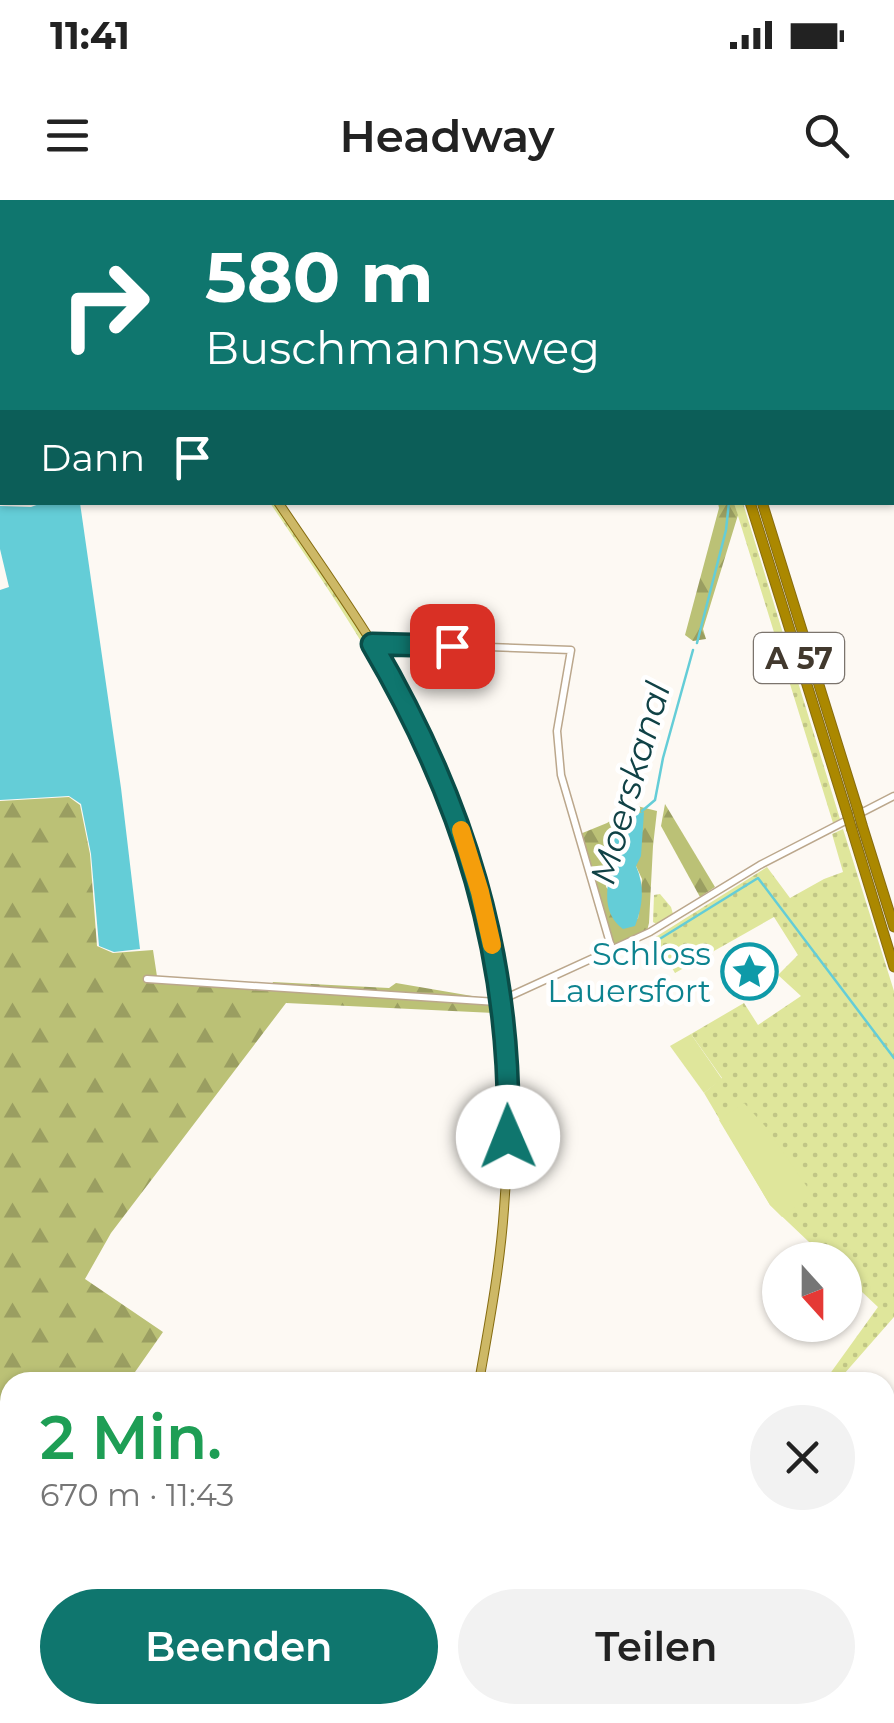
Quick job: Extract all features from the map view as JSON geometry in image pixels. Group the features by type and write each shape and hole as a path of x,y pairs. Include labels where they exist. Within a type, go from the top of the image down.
{"highway":[{"name":"A 57","path":"751,505 894,966"},
{"name":"A 57","path":"763,505 894,927"}],"main road":[{"path":"280,505 372,644 426,744 454,810 480,892 502,1000 508,1116 493,1299 481,1372"}],"street":[{"path":"372,644 571,650 558,730 561,776 612,950"},
{"path":"147,979 497,1002 650,932 760,865 894,796"}],"green space":[{"path":"271,505 275,505 363,634 425,749 474,886 490,957 496,993 493,997 478,914 443,802 394,698"},
{"path":"718,505 735,505 738,515 703,629 706,639 693,641 685,635"},
{"path":"735,505 744,505 840,819 833,823"},
{"path":"69,797 80,805 90,854 97,946 113,953 153,950 158,983 270,989 273,982 389,988 396,983 493,997 494,1013 286,1003 111,1233 85,1279 163,1332 135,1372 0,1372 0,801"},
{"path":"665,804 715,887 700,897 661,826"},
{"path":"633,805 657,811 647,931 617,945 613,944 580,834 607,823","holes":["634,813 636,866 642,879 638,919 606,887 615,830"]},
{"path":"843,829 894,991 894,1317 846,1372 831,1372 853,1342 862,1342 862,1329 878,1307 862,1292 862,1242 809,1242 770,1205 704,1093 722,1078 691,1034 744,1003 758,1025 801,996 778,975 798,955 774,917 675,973 654,938 767,867 790,898 843,872 832,834"},
{"path":"660,894 673,914 658,925 653,922 654,895"},
{"path":"691,1034 722,1079 704,1093 670,1046"},
{"path":"744,1103 765,1126 812,1194 782,1217 770,1205 719,1120"}],"water":[{"path":"80,505 140,949 114,952 99,946 91,854 81,804 69,796 0,800 0,590 9,587 0,549 0,506"},
{"path":"644,812 641,856 636,866 642,888 641,904 635,926 623,929 609,909 609,843 622,823"}],"waterway":[{"name":"Moerskanal","path":"697,643 729,505"},
{"name":"Moerskanal","path":"642,811 655,800 693,650"},
{"name":"Moerskanal","path":"658,940 758,878 894,1058"}],"slow traffic":[{"path":"461,830 492,945"}],"place":[{"name":"Schloss Lauersfort","path":"750,971"}],"route":[{"path":"452,646 372,644 408,706 444,783 480,892 502,1000 508,1137"}]}
